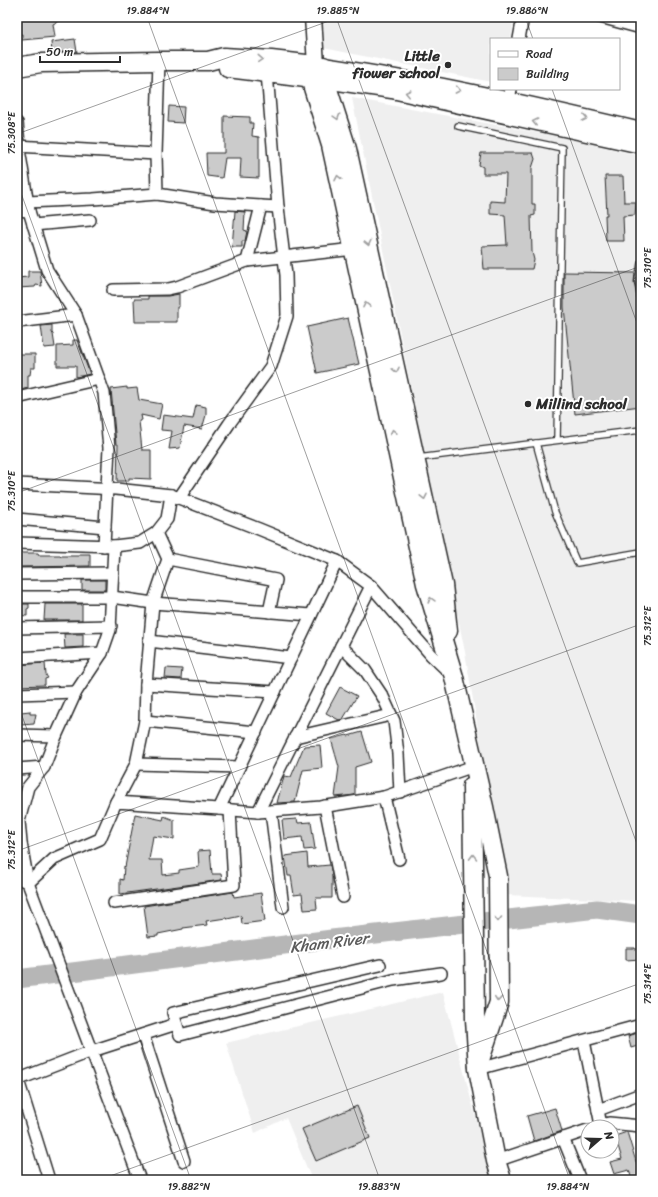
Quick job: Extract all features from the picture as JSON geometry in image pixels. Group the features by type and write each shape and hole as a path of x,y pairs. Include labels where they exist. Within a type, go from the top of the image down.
{"main road":[{"path":"17,67 41,63 208,61 224,57 271,60 317,71"},
{"path":"208,61 223,68 267,74 317,71"},
{"path":"317,71 331,145 354,249 407,459"},
{"path":"317,71 347,149 407,459 426,584 454,677 484,807 498,880 498,1002 478,1067"},
{"path":"471,749 474,962 478,1067 496,1161 502,1180"}],"street":[{"path":"313,17 317,71"},
{"path":"519,38 523,17"},
{"path":"600,17 641,28"},
{"path":"630,17 641,28"},
{"path":"157,194 156,154 159,61"},
{"path":"317,71 364,72 510,94 641,131"},
{"path":"317,71 392,90 641,145"},
{"path":"17,543 109,546 140,543 156,533 167,519 175,497 271,366 287,316 286,275 278,207 267,74"},
{"path":"17,123 18,146 28,206 47,270 76,315 104,393 109,448 105,527 113,574 111,626 102,653 76,692 44,767 28,787 19,821 21,843 28,883 140,1180"},
{"path":"18,146 156,154"},
{"path":"17,210 28,206 157,194 215,203 278,207"},
{"path":"247,261 260,206"},
{"path":"33,225 90,220"},
{"path":"113,290 168,289 247,261 354,249"},
{"path":"17,322 76,315"},
{"path":"17,398 99,379"},
{"path":"17,484 106,488 175,497 259,528 337,561 370,586 431,655 454,677"},
{"path":"17,519 105,527"},
{"path":"28,883 54,859 100,839 116,802 136,764 146,721 146,684 153,603 168,559 156,533"},
{"path":"168,559 276,580 269,612"},
{"path":"114,903 234,885 225,809 239,767 337,561"},
{"path":"17,574 113,574"},
{"path":"258,812 370,586"},
{"path":"17,597 112,597 153,603 312,615"},
{"path":"17,628 111,626"},
{"path":"149,641 291,658"},
{"path":"341,646 365,670 383,697 394,721 398,754 400,792"},
{"path":"17,658 102,653"},
{"path":"146,684 275,692"},
{"path":"17,694 76,692"},
{"path":"296,737 391,715"},
{"path":"146,721 256,732"},
{"path":"17,735 56,736"},
{"path":"136,764 239,767"},
{"path":"17,768 44,767"},
{"path":"116,802 258,812 325,806 384,797 471,767"},
{"path":"384,797 399,859"},
{"path":"325,806 343,897"},
{"path":"271,811 284,907"},
{"path":"17,877 28,883"},
{"path":"380,965 173,1013 180,1035 393,980 441,973"},
{"path":"49,1180 17,1080 92,1052 176,1024"},
{"path":"478,1067 584,1041 641,1025"},
{"path":"143,1035 184,1161"},
{"path":"584,1041 599,1119"},
{"path":"598,1110 641,1094"},
{"path":"620,1124 641,1126"},
{"path":"496,1161 580,1133"},
{"path":"563,1138 580,1180"}],"lane":[{"path":"458,126 562,148 557,440"},
{"path":"641,263 638,281 641,297"},
{"path":"407,459 641,430"},
{"path":"536,443 555,512 577,563 641,552"}],"shaded area":[{"name":"Little fiower school","path":"318,17 514,17 511,38 490,38 490,82 319,47"},
{"name":"Millind school","path":"352,98 565,138 641,156 641,901 506,895 465,652"},
{"path":"443,992 493,1180 312,1180 286,1118 255,1133 226,1043"}],"building":[{"path":"17,17 67,17 53,24 55,37 22,40 22,34 17,35"},
{"path":"75,39 77,52 52,52 51,42"},
{"path":"169,106 184,107 183,123 168,122"},
{"path":"224,116 250,117 250,123 253,123 252,136 259,137 259,178 240,177 241,158 225,158 222,178 207,176 206,153 224,153"},
{"path":"481,153 533,153 535,159 532,168 532,204 535,204 535,215 531,216 532,252 534,260 532,269 484,269 482,246 507,245 505,215 490,214 490,201 505,202 506,174 483,174 483,167 479,165"},
{"path":"605,176 623,176 624,202 636,202 635,215 623,216 624,241 606,241 605,215 607,215"},
{"path":"235,211 245,212 244,230 247,231 245,241 242,241 242,247 232,247"},
{"path":"28,271 40,271 42,286 36,285 35,287 17,288 17,278 28,277"},
{"path":"564,272 635,273 634,282 637,298 641,301 641,406 575,414 564,307"},
{"path":"179,294 177,322 135,322 134,299 148,299 148,296 168,296"},
{"path":"348,318 359,364 317,373 307,327"},
{"path":"52,325 55,347 44,348 41,326"},
{"path":"73,340 77,340 90,374 76,377 76,366 57,366 57,346 73,345"},
{"path":"18,354 35,354 35,368 31,368 30,375 28,375 28,388 17,391"},
{"path":"127,387 127,389 137,388 139,400 162,404 159,419 141,415 142,420 139,421 142,450 151,450 151,479 129,478 129,481 117,481 118,444 116,444 111,389"},
{"path":"196,405 206,407 206,415 202,429 184,426 180,448 169,449 172,431 161,430 163,415 193,419"},
{"path":"17,553 38,553 39,555 61,556 79,556 79,554 90,554 90,566 17,567"},
{"path":"82,580 105,580 105,590 82,590"},
{"path":"17,604 29,604 27,616 17,615"},
{"path":"45,604 82,604 82,620 44,620"},
{"path":"64,634 83,634 83,647 65,648"},
{"path":"45,663 46,675 48,678 45,679 45,685 17,686 17,665"},
{"path":"166,668 182,669 181,679 165,678"},
{"path":"340,687 357,696 343,719 339,720 326,713"},
{"path":"30,711 30,714 36,714 34,724 21,725 21,712"},
{"path":"362,732 371,762 355,767 355,795 335,797 339,767 331,739"},
{"path":"320,745 322,768 303,770 295,802 277,803 284,776 291,777 304,746"},
{"path":"135,814 163,820 164,816 174,820 174,839 153,836 149,860 162,860 163,875 179,873 179,870 199,867 198,851 210,850 212,874 221,874 222,880 120,894 120,879 123,880 124,866 125,867"},
{"path":"297,819 298,823 311,822 315,849 304,850 302,837 284,839 282,820"},
{"path":"307,853 308,867 330,865 332,875 332,898 316,898 317,909 304,910 302,894 294,895 291,876 288,876 285,856"},
{"path":"233,892 234,897 261,893 265,921 242,924 241,916 226,918 206,921 207,925 183,928 158,934 158,936 148,937 144,906"},
{"path":"626,948 641,949 641,959 626,960"},
{"path":"641,1032 641,1045 631,1048 628,1036"},
{"path":"357,1106 370,1138 316,1161 302,1129"},
{"path":"555,1108 562,1131 534,1141 527,1116"},
{"path":"627,1132 637,1165 641,1163 641,1180 632,1180 629,1170 614,1174 610,1162 622,1159 620,1152 620,1134"}],"waterway":[{"name":"Kham River","path":"17,979 332,939 597,909 641,915"}],"place":[{"name":"Little fiower school","path":"448,65"},
{"name":"Millind school","path":"528,404"}]}
